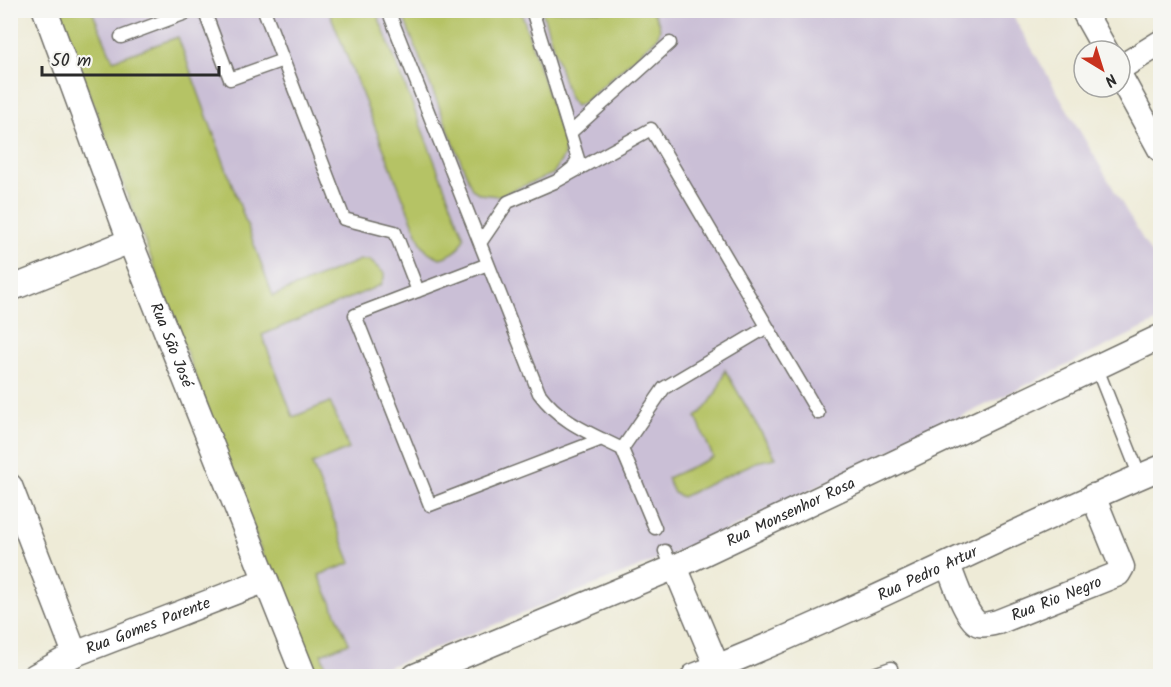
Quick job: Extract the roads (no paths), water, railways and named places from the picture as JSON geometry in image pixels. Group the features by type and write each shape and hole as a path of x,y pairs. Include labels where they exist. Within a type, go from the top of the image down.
{"street":[{"name":"Rua São José","path":"45,10 130,241 304,676"},
{"path":"1083,10 1099,39"},
{"path":"1132,61 1161,43"},
{"path":"1132,97 1161,149"},
{"path":"10,289 130,241"},
{"name":"Rua Monsenhor Rosa","path":"415,676 671,562 1161,337"},
{"name":"Rua Pedro Artur","path":"694,676 719,672 1093,496 1150,473"},
{"path":"10,486 75,654"},
{"name":"Rua Rio Negro","path":"948,565 970,616 976,624 982,625 1009,618 1118,574 1122,567 1093,496"},
{"path":"671,562 719,672"},
{"name":"Rua Gomes Parente","path":"35,676 75,654 266,580"}],"lane":[{"path":"121,37 194,10"},
{"path":"204,10 230,79 283,60"},
{"path":"264,10 344,219 395,232 418,291"},
{"path":"388,10 539,393 548,405 567,422 622,449 655,528"},
{"path":"532,10 578,159 573,168 557,181"},
{"path":"570,133 670,43"},
{"path":"480,243 508,202 557,181 651,129 818,413"},
{"path":"488,264 355,315 430,505 602,439"},
{"path":"622,449 664,388 768,327"},
{"path":"1096,366 1150,473"},
{"path":"868,676 891,668"}]}
